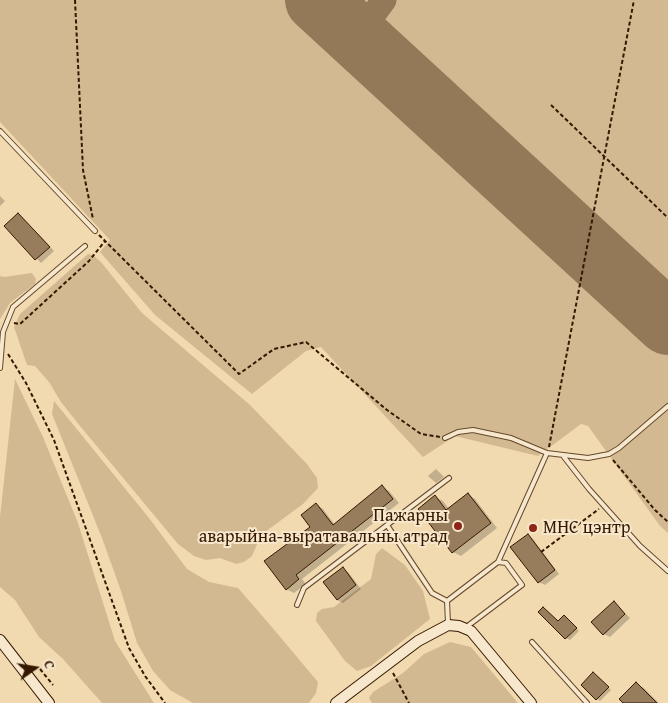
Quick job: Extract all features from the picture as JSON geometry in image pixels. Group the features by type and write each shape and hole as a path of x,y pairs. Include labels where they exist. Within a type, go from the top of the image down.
{"street":[{"path":"336,703 418,641 448,625 471,631 531,703"},
{"path":"0,640 49,703"}],"lane":[{"path":"0,131 95,231"},
{"path":"0,368 2,343 13,307 85,246"},
{"path":"444,438 458,432 473,430 504,436 547,452 588,458 609,454 619,448 668,406"},
{"path":"446,601 498,562 547,452"},
{"path":"564,456 604,506 640,546 668,571"},
{"path":"297,605 304,588 449,478"},
{"path":"387,525 432,593 446,601"},
{"path":"465,628 522,585 506,563 498,562"},
{"path":"446,601 448,625"},
{"path":"532,642 587,703"}],"path":[{"path":"75,0 83,170 95,231 238,374 274,349 306,342 387,410 421,434 444,438"},
{"path":"547,452 634,0"},
{"path":"550,105 668,218"},
{"path":"7,322 20,324 89,261 105,241"},
{"path":"2,343 26,382 54,440 129,648 145,676 166,703"},
{"path":"609,454 654,510 668,522"},
{"path":"541,552 604,506"},
{"path":"388,664 409,703"},
{"path":"40,669 53,685"}],"shaded area":[{"path":"0,0 668,0 668,533 660,526 588,426 581,424 538,456 455,436 423,457 321,347 306,351 252,394 155,315 100,252 110,240 0,122"},
{"path":"88,254 93,255 101,262 142,313 250,405 307,464 317,478 318,488 303,504 261,535 252,556 244,562 236,564 220,558 206,560 194,556 178,544 80,426 61,402 49,382 35,366 27,365 14,327 20,314"},
{"path":"32,273 36,279 35,284 10,303 0,319 0,276"},
{"path":"15,379 43,437 78,523 115,641 154,703 102,703 63,659 39,637 15,600 0,587 0,517"},
{"path":"54,401 149,518 187,569 209,582 238,588 271,626 318,682 316,693 309,703 193,703 170,690 153,671 137,643 102,538 52,414"},
{"path":"382,548 405,565 423,591 430,619 371,666 357,671 345,661 316,621 317,613 322,609 334,607 371,579 376,554"},
{"path":"450,642 471,647 518,703 372,703 369,698 373,692 403,673 424,654"}],"building":[{"path":"18,213 50,247 35,260 4,226"},
{"path":"382,485 393,499 296,575 299,579 286,590 264,561 310,527 301,515 316,503 333,525"},
{"path":"468,493 491,523 452,553 418,509 435,495 446,510"},
{"path":"528,534 555,570 538,583 510,547"},
{"path":"343,567 356,585 337,600 323,582"},
{"path":"614,601 625,614 603,635 591,622"},
{"path":"543,607 558,621 564,615 577,628 565,639 538,612"},
{"path":"593,672 609,687 596,700 581,685"},
{"path":"636,682 657,703 623,703 619,699"}],"taxiway":[{"path":"349,29 370,19 384,0"}],"runway":[{"path":"317,0 668,323"}],"place":[{"name":"Пажарны аварыйна-выратавальны атрад","path":"458,526"},
{"name":"МНС цэнтр","path":"533,528"}]}
